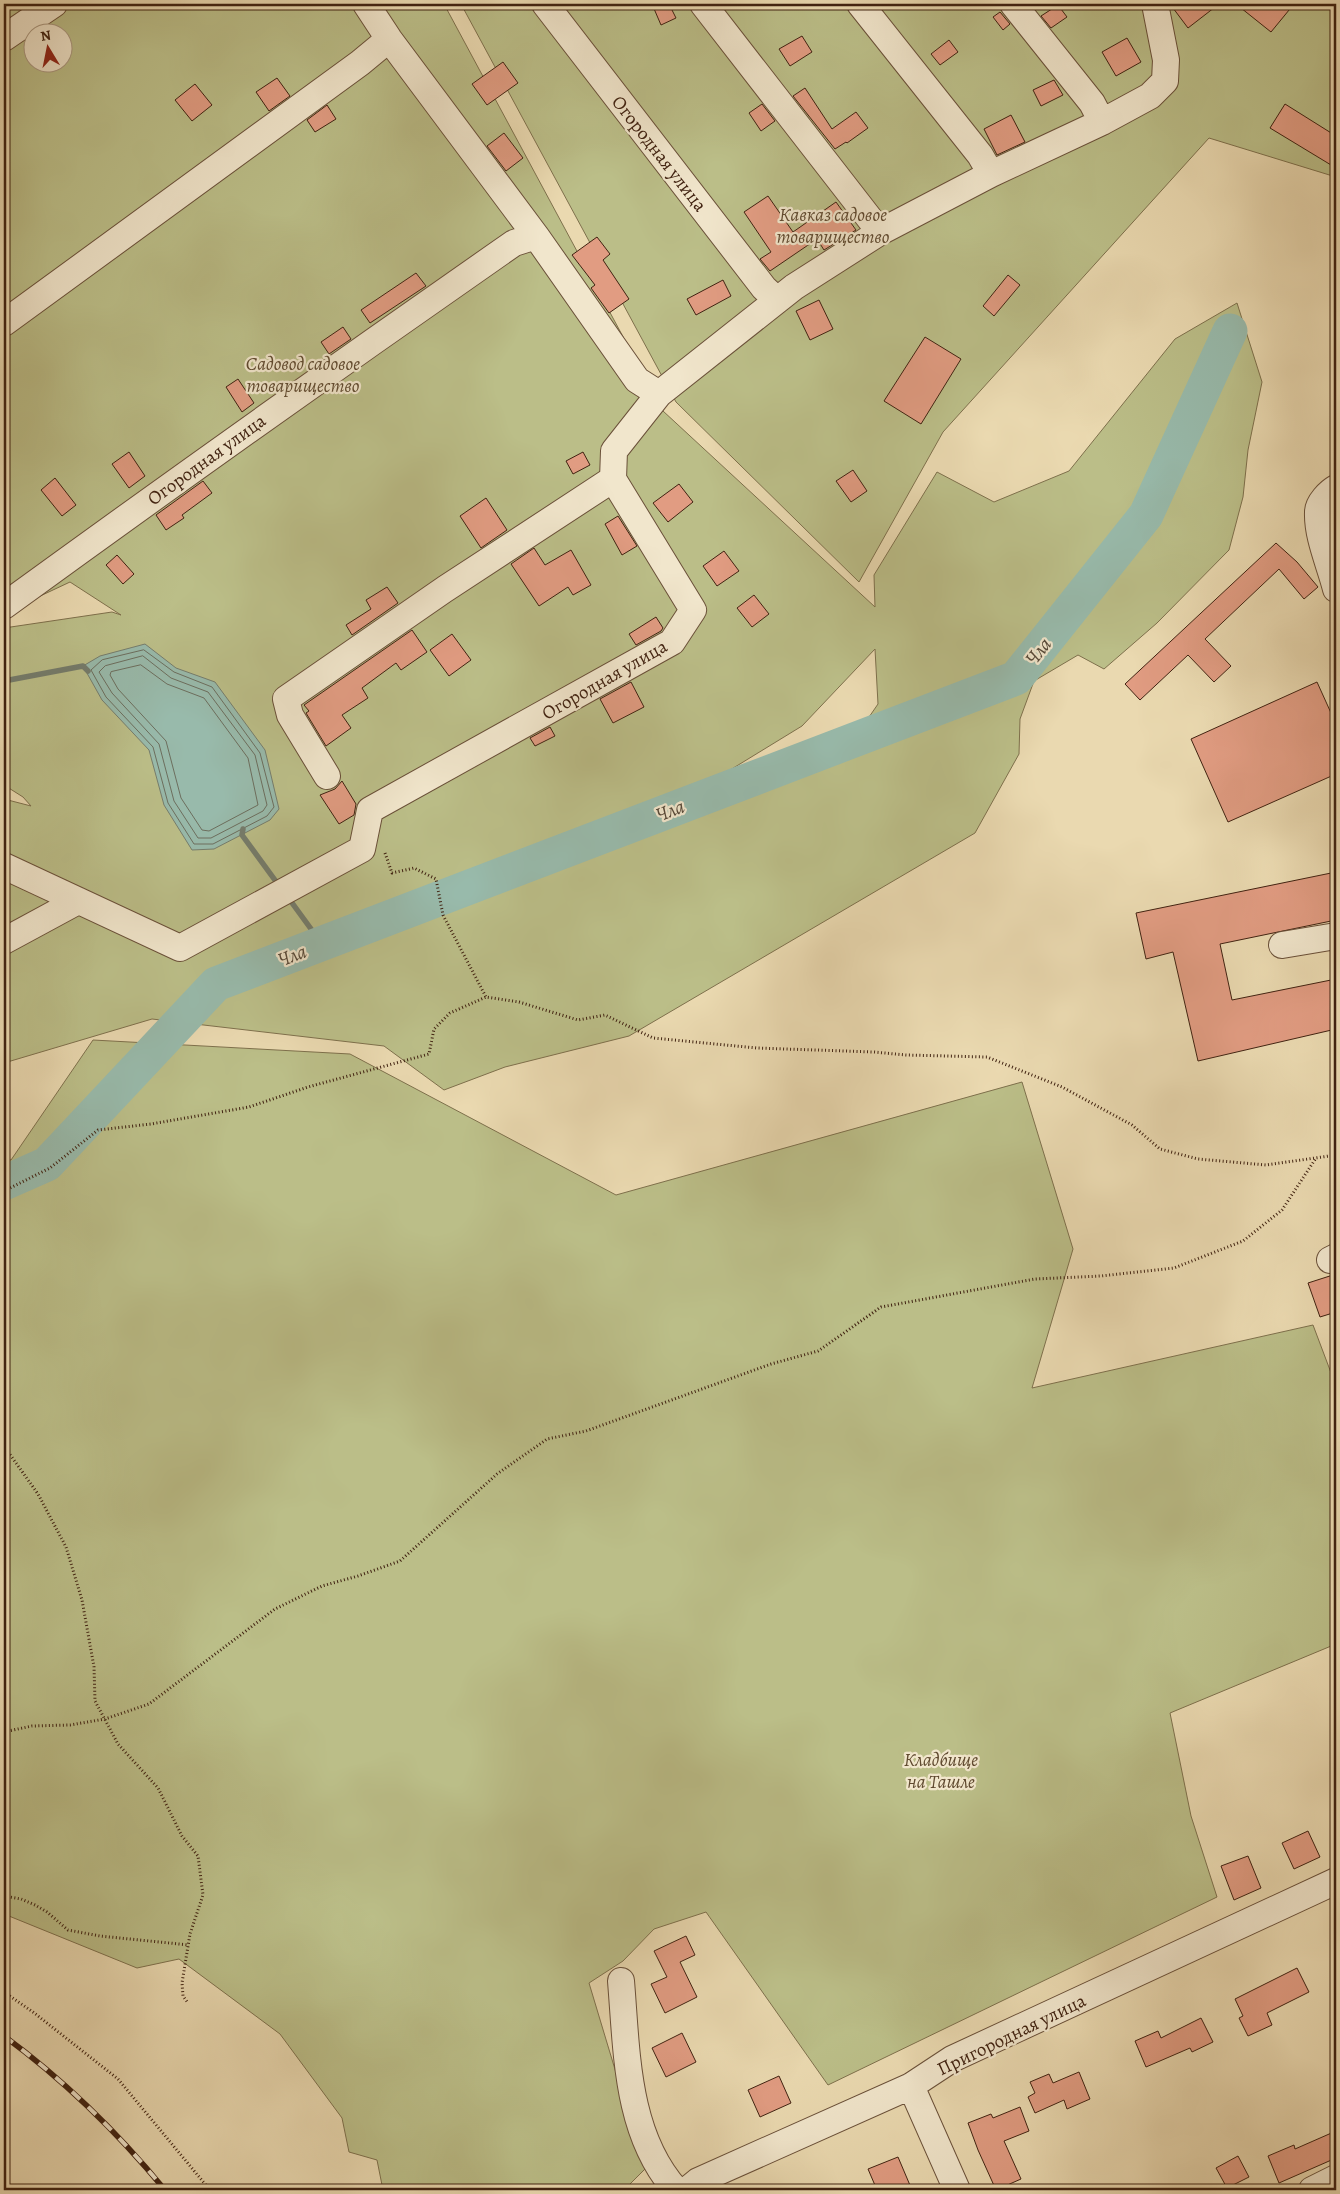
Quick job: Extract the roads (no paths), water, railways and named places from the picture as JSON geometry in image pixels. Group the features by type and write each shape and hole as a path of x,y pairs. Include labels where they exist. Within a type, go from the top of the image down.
{"street":[{"path":"4,38 54,4"},
{"path":"366,4 389,39 536,236 637,380 660,394"},
{"name":"Огородная улица","path":"545,4 764,288 777,300"},
{"path":"703,4 880,232"},
{"path":"860,4 980,155 991,174"},
{"path":"1013,4 1092,103 1102,122"},
{"path":"327,776 290,715 286,699 445,589 613,479 614,451 660,394 777,300 880,232 991,174 1102,122 1150,96 1165,81 1166,60 1155,4"},
{"path":"4,323 360,63 389,39"},
{"name":"Огородная улица","path":"4,606 182,475 514,243 536,236"},
{"name":"Огородная улица","path":"78,901 180,948 362,848 370,810 672,642 693,610 613,479"},
{"path":"1336,488 1329,492 1318,510 1321,535 1336,589"},
{"path":"4,866 78,901"},
{"path":"4,941 78,901"},
{"path":"1282,945 1336,936"},
{"name":"Пригородная улица","path":"688,2190 698,2181 911,2086 952,2059 1336,1881"},
{"path":"621,1981 631,2093 647,2146 664,2177 676,2190"},
{"path":"911,2086 957,2190"},
{"path":"1312,2190 1336,2178"}],"water":[{"path":"145,644 176,668 215,682 265,750 279,809 270,820 214,849 192,850 164,805 149,750 102,700 83,666 100,656"}],"waterway":[{"name":"Чла","path":"4,1183 47,1164 216,984 1016,678 1146,515 1230,331"},
{"path":"4,681 83,666 88,671"},
{"path":"243,829 242,835 280,887"},
{"path":"287,896 322,944"}],"railway":[{"path":"4,2036 48,2071 89,2108 165,2190"}],"park label":[{"name":"Кавказ садовое товарищество","path":"833,225"},
{"name":"Садовод садовое товарищество","path":"303,374"},
{"name":"Кладбище на Ташле","path":"941,1770"}]}
